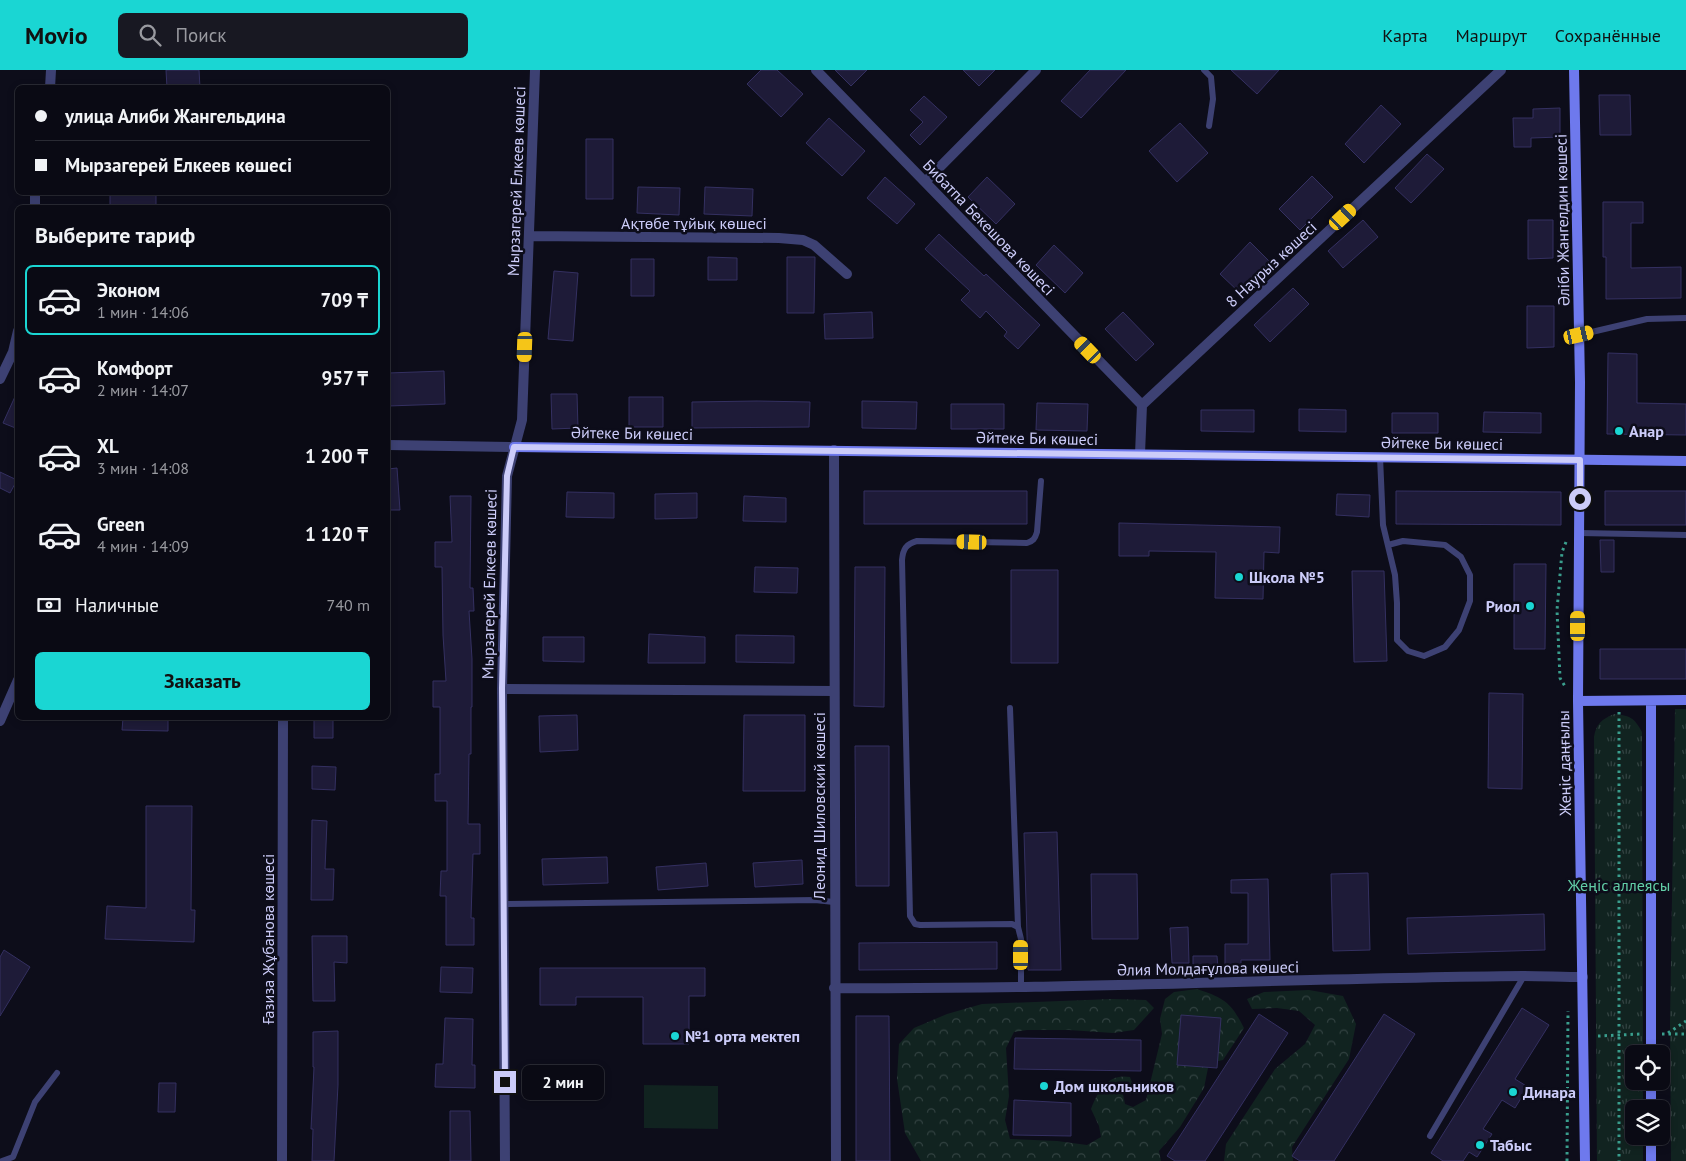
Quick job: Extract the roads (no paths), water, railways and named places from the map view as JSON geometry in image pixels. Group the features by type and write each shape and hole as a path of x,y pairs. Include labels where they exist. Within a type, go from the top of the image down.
{"street":[{"path":"50,85 51,70"},
{"name":"Мырзагерей Елкеев көшесі","path":"505,1161 505,904 502,688 507,476 522,420 534,70"},
{"name":"Бибатпа Бекешова көшесі","path":"816,70 1142,405"},
{"path":"924,182 1036,70"},
{"name":"8 Наурыз көшесі","path":"1142,405 1501,70"},
{"name":"Әліби Жангелдин көшесі","path":"1574,70 1580,460 1578,701"},
{"name":"Ақтөбе тұйық көшесі","path":"529,236 779,238 803,240 814,245 847,274"},
{"path":"0,379 15,353"},
{"path":"1140,454 1142,405"},
{"name":"Әйтеке Би көшесі","path":"390,445 1686,461"},
{"name":"Леонид Шиловский көшесі","path":"834,450 834,988 836,1161"},
{"path":"0,721 15,687"},
{"path":"502,688 834,691"},
{"name":"Жеңіс даңғылы","path":"1585,1161 1578,701 1686,700"},
{"path":"1651,701 1651,1045"},
{"name":"Ғазиза Жұбанова көшесі","path":"282,1161 283,720"},
{"name":"Әлия Молдағұлова көшесі","path":"834,988 1524,976 1583,977"},
{"path":"1650,1161 1651,1145"}],"lane":[{"path":"1204,70 1211,77 1212,84 1213,99 1210,126"},
{"path":"1579,335 1647,319 1686,318"},
{"path":"1380,457 1383,525 1395,575 1397,640 1408,651 1424,656 1445,648 1459,630 1470,601 1470,575 1461,557 1445,545 1404,542 1388,545"},
{"path":"1018,927 1012,924 915,924 910,916 902,560 903,551 909,543 917,541 1026,543 1032,541 1036,532 1041,481"},
{"path":"1579,533 1686,535"},
{"path":"1010,708 1018,927 1021,939 1021,986"},
{"path":"505,904 815,900 834,902"},
{"path":"1430,1136 1524,976"},
{"path":"2,1161 13,1157 35,1102 57,1073"}],"place":[{"name":"Анар","path":"1619,431"},
{"name":"Школа №5","path":"1239,577"},
{"name":"Риол","path":"1530,606"},
{"name":"№1 орта мектеп","path":"675,1036"},
{"name":"Дом школьников","path":"1044,1086"},
{"name":"Динара","path":"1513,1092"},
{"name":"Табыс","path":"1480,1145"}],"park label":[{"name":"Жеңіс аллеясы","path":"1619,885"}]}
